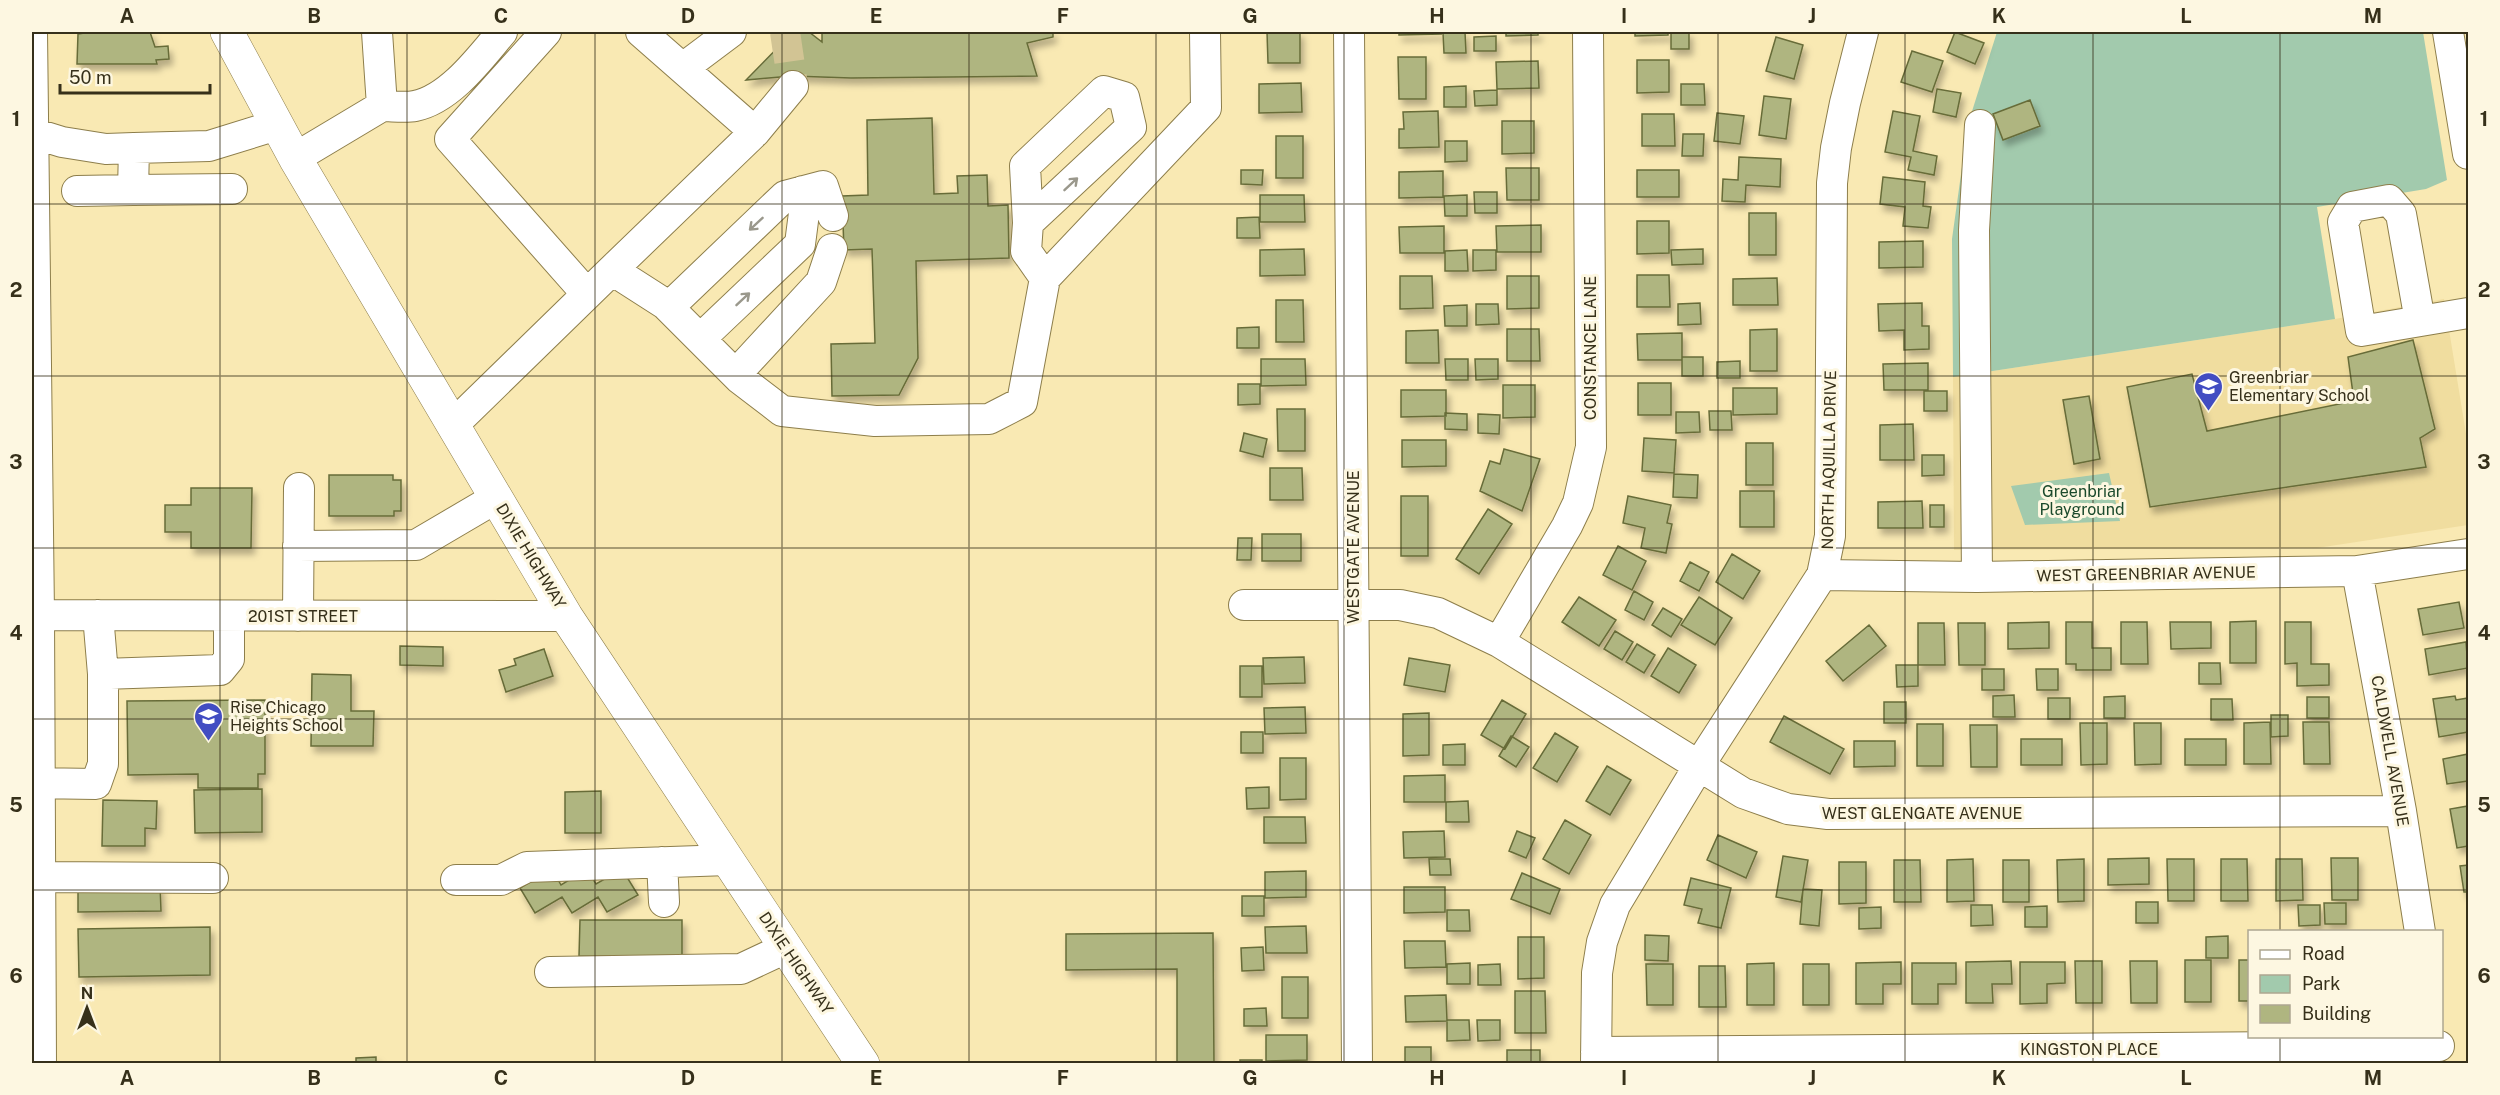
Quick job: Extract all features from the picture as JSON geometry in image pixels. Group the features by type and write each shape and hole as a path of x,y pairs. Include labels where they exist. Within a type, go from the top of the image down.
{"main road":[{"name":"DIXIE HIGHWAY","path":"227,32 295,158 566,616 863,1064"}],"street":[{"path":"32,32 36,783 40,877 41,1064"},
{"path":"32,45 50,32"},
{"path":"377,32 382,106"},
{"path":"295,158 382,106 414,106 441,96 502,32"},
{"path":"546,32 450,139 587,294"},
{"path":"641,32 755,132"},
{"path":"683,68 731,32"},
{"path":"612,270 669,307 736,374 782,411 875,421 989,419 1022,402 1045,278 1206,108 1205,32"},
{"name":"WESTGATE AVENUE","path":"1349,32 1357,1064"},
{"name":"CONSTANCE LANE","path":"1499,642 1567,526 1578,503 1591,447 1588,32"},
{"name":"NORTH AQUILLA DRIVE","path":"1596,1058 1597,973 1602,942 1615,904 1700,765 1822,575 1830,536 1832,183 1843,114 1863,32"},
{"path":"2448,32 2469,154"},
{"path":"453,425 755,132 793,86"},
{"path":"33,133 62,142 105,149 209,146 277,125"},
{"path":"1977,577 1974,230 1980,125"},
{"path":"134,148 134,190"},
{"path":"669,307 785,196 823,186 833,216"},
{"path":"77,191 232,189"},
{"path":"700,339 800,244 804,221 803,191"},
{"path":"1028,223 1026,251 1045,278"},
{"path":"736,374 821,282 832,249"},
{"path":"2420,321 2469,313"},
{"path":"297,615 298,488"},
{"path":"298,546 416,545 496,498"},
{"name":"WEST GREENBRIAR AVENUE","path":"1822,575 1977,577 2357,571 2469,554"},
{"name":"CALDWELL AVENUE","path":"2357,571 2401,811 2420,930"},
{"name":"WEST GLENGATE AVENUE","path":"1244,605 1400,605 1438,613 1499,642 1743,793 1788,809 1827,814 2401,811"},
{"name":"201ST STREET","path":"35,615 566,616"},
{"path":"36,783 96,784 103,764 103,674 98,615"},
{"path":"103,674 220,670 229,659 229,615"},
{"path":"456,880 501,880 527,867 728,860"},
{"path":"662,862 664,902"},
{"path":"40,877 213,878"},
{"path":"550,972 741,969 786,948"},
{"name":"KINGSTON PLACE","path":"1596,1058 2439,1049"}],"shaded area":[{"name":"Greenbriar Elementary School","path":"2444,299 2468,446 2468,525 2317,548 1954,550 1953,377 2335,319"}],"green space":[{"path":"1997,32 2423,32 2447,180 2426,189 2317,207 2335,319 1953,377 1952,239 1968,124"},
{"name":"Greenbriar Playground","path":"2109,473 2120,521 2025,525 2011,486"}],"building":[{"path":"150,32 155,47 168,46 169,59 156,60 157,64 77,64 78,34"},
{"path":"793,32 809,32 822,42 822,32 1053,32 1053,37 1027,43 1037,76 851,78 792,76 746,80"},
{"path":"1267,32 1300,32 1300,63 1268,63"},
{"path":"1399,32 1440,32 1441,34 1399,35"},
{"path":"1465,32 1466,53 1444,53 1443,33"},
{"path":"1506,32 1538,32 1538,35 1506,36"},
{"path":"1635,32 1668,32 1668,35 1635,36"},
{"path":"1671,32 1689,32 1689,49 1671,49"},
{"path":"1955,32 1984,43 1975,64 1947,52"},
{"path":"1496,36 1496,51 1474,51 1474,37"},
{"path":"1776,37 1803,45 1794,79 1766,71"},
{"path":"1912,51 1943,61 1932,92 1901,82"},
{"path":"1398,57 1426,57 1426,99 1399,99"},
{"path":"1637,60 1669,60 1669,92 1637,93"},
{"path":"1538,61 1539,88 1497,89 1496,62"},
{"path":"1301,83 1302,112 1259,113 1259,84"},
{"path":"1681,84 1704,84 1705,105 1681,105"},
{"path":"1466,86 1466,107 1444,107 1444,87"},
{"path":"1937,89 1961,93 1956,117 1933,112"},
{"path":"1497,90 1497,105 1475,106 1474,91"},
{"path":"1764,96 1791,99 1786,139 1759,135"},
{"path":"2030,100 2040,126 2003,140 1993,114"},
{"path":"1438,111 1439,147 1399,148 1399,129 1404,129 1403,112"},
{"path":"1893,111 1920,116 1913,151 1937,156 1934,175 1908,170 1911,157 1885,152"},
{"path":"1717,113 1744,116 1740,144 1714,141"},
{"path":"1642,114 1674,114 1675,146 1642,146"},
{"path":"932,118 934,194 958,193 957,176 987,175 988,206 1008,205 1009,258 916,261 918,358 899,395 832,396 831,344 875,343 872,249 844,250 842,196 868,195 867,120"},
{"path":"1502,121 1534,121 1534,153 1502,154"},
{"path":"1683,134 1704,134 1703,156 1682,156"},
{"path":"1276,136 1303,136 1303,178 1276,178"},
{"path":"1445,141 1467,141 1467,161 1445,162"},
{"path":"1739,157 1781,159 1780,187 1746,185 1745,202 1722,201 1723,179 1738,180"},
{"path":"1506,168 1539,168 1539,200 1507,200"},
{"path":"1241,170 1263,170 1262,185 1241,184"},
{"path":"1637,170 1679,170 1679,197 1637,197"},
{"path":"1443,171 1443,197 1399,198 1399,172"},
{"path":"1883,177 1925,182 1923,206 1931,207 1928,228 1903,226 1905,207 1880,204"},
{"path":"1474,192 1497,192 1497,213 1475,213"},
{"path":"1260,195 1304,195 1305,222 1260,222"},
{"path":"1467,195 1467,216 1445,216 1444,196"},
{"path":"1749,213 1776,213 1776,255 1749,255"},
{"path":"1259,217 1260,238 1237,238 1237,218"},
{"path":"1637,221 1669,221 1669,253 1637,254"},
{"path":"1541,225 1541,252 1497,252 1496,226"},
{"path":"1444,226 1444,253 1400,253 1399,227"},
{"path":"1923,241 1923,267 1879,268 1879,242"},
{"path":"1304,249 1305,275 1260,276 1260,250"},
{"path":"1703,249 1703,264 1672,265 1671,250"},
{"path":"1467,250 1468,271 1445,271 1445,251"},
{"path":"1473,250 1496,250 1496,270 1473,271"},
{"path":"1637,275 1669,275 1670,307 1637,307"},
{"path":"1400,276 1432,276 1433,308 1400,309"},
{"path":"1507,276 1539,276 1539,308 1507,309"},
{"path":"1777,278 1778,305 1733,305 1733,279"},
{"path":"1276,300 1303,300 1304,342 1276,342"},
{"path":"1700,303 1701,324 1678,325 1678,304"},
{"path":"1922,303 1922,326 1929,326 1929,349 1904,350 1904,330 1879,331 1878,304"},
{"path":"1476,304 1498,304 1499,324 1476,325"},
{"path":"1467,305 1467,326 1445,326 1444,306"},
{"path":"1259,327 1259,348 1237,348 1237,328"},
{"path":"1507,329 1539,329 1540,361 1507,361"},
{"path":"1777,329 1777,371 1750,371 1750,330"},
{"path":"1438,330 1439,363 1406,363 1406,331"},
{"path":"1682,333 1682,360 1638,360 1637,334"},
{"path":"2413,340 2435,429 2420,438 2426,467 2150,507 2127,387 2192,374 2207,431 2354,401 2348,357"},
{"path":"1682,357 1703,357 1703,376 1682,376"},
{"path":"1261,359 1305,359 1306,385 1261,386"},
{"path":"1445,359 1468,359 1468,380 1446,380"},
{"path":"1475,359 1498,359 1498,379 1476,380"},
{"path":"1740,361 1740,378 1717,378 1717,362"},
{"path":"1928,363 1928,390 1884,390 1883,364"},
{"path":"1638,383 1671,383 1671,415 1638,415"},
{"path":"1238,384 1260,384 1260,404 1238,405"},
{"path":"1503,385 1535,385 1535,417 1503,418"},
{"path":"1733,388 1777,388 1777,414 1733,415"},
{"path":"1401,390 1446,390 1446,416 1401,417"},
{"path":"1924,391 1947,391 1947,411 1924,411"},
{"path":"2089,396 2100,459 2074,464 2063,400"},
{"path":"1277,409 1305,409 1305,451 1278,451"},
{"path":"1709,411 1731,411 1732,430 1710,430"},
{"path":"1676,412 1699,412 1700,432 1676,433"},
{"path":"1445,413 1467,414 1467,430 1445,429"},
{"path":"1478,414 1500,415 1499,434 1478,433"},
{"path":"1913,424 1914,460 1880,460 1880,425"},
{"path":"1244,433 1267,439 1263,457 1240,451"},
{"path":"1644,438 1676,440 1674,473 1642,471"},
{"path":"1402,440 1446,440 1446,466 1402,467"},
{"path":"1746,443 1773,443 1773,485 1746,485"},
{"path":"1504,449 1540,459 1522,511 1480,491 1490,461 1500,464"},
{"path":"1922,455 1944,455 1944,475 1922,476"},
{"path":"1270,468 1302,468 1303,500 1270,500"},
{"path":"1674,474 1698,475 1697,498 1673,497"},
{"path":"329,475 393,475 393,480 401,480 401,511 394,511 394,516 329,516"},
{"path":"191,488 252,488 251,548 191,548 191,532 165,532 165,505 191,505"},
{"path":"1740,491 1774,491 1774,527 1740,527"},
{"path":"1401,496 1428,496 1428,556 1401,556"},
{"path":"1628,496 1671,505 1667,523 1672,524 1666,553 1641,548 1645,528 1623,523"},
{"path":"1922,501 1923,528 1878,528 1878,502"},
{"path":"1930,505 1944,505 1944,527 1930,527"},
{"path":"1488,509 1512,524 1479,574 1456,559"},
{"path":"1262,534 1301,534 1301,561 1262,561"},
{"path":"1238,538 1252,538 1251,560 1237,560"},
{"path":"1618,546 1646,561 1632,590 1603,575"},
{"path":"1732,554 1760,571 1743,599 1716,582"},
{"path":"1690,562 1709,572 1699,591 1680,581"},
{"path":"1634,591 1653,602 1644,620 1625,610"},
{"path":"1579,597 1616,620 1599,646 1562,622"},
{"path":"1699,597 1732,618 1715,645 1681,625"},
{"path":"2459,602 2464,628 2423,635 2418,609"},
{"path":"1663,608 1682,619 1671,637 1652,625"},
{"path":"2256,621 2256,663 2230,663 2230,622"},
{"path":"2049,622 2049,648 2008,649 2008,623"},
{"path":"2066,622 2092,622 2092,648 2111,648 2111,670 2076,670 2076,664 2066,664"},
{"path":"2121,622 2147,622 2148,664 2121,664"},
{"path":"2170,622 2211,622 2211,648 2171,649"},
{"path":"2285,622 2311,622 2311,664 2329,664 2329,685 2297,686 2297,663 2285,664"},
{"path":"1918,623 1944,623 1945,665 1918,665"},
{"path":"1958,623 1985,623 1985,665 1959,665"},
{"path":"1869,625 1886,646 1843,681 1826,661"},
{"path":"1615,631 1633,642 1622,660 1604,649"},
{"path":"2466,642 2468,668 2429,675 2425,649"},
{"path":"1637,644 1655,655 1644,673 1626,662"},
{"path":"400,646 443,647 443,666 400,665"},
{"path":"1668,648 1696,665 1679,693 1651,676"},
{"path":"544,649 553,676 506,692 499,670 516,665 514,659"},
{"path":"1304,657 1305,683 1264,684 1263,658"},
{"path":"1409,658 1450,665 1445,692 1404,685"},
{"path":"2199,663 2220,663 2221,684 2199,684"},
{"path":"1896,665 1918,665 1918,686 1897,687"},
{"path":"1240,666 1262,666 1262,697 1240,697"},
{"path":"1982,669 2004,669 2004,690 1982,690"},
{"path":"2036,669 2058,669 2058,690 2037,690"},
{"path":"312,674 351,675 351,711 374,711 373,746 311,746"},
{"path":"2014,695 2015,717 1993,717 1993,696"},
{"path":"2125,696 2125,718 2104,718 2104,697"},
{"path":"2455,696 2456,700 2468,698 2468,732 2439,737 2433,699"},
{"path":"2307,697 2329,697 2329,718 2307,718"},
{"path":"2048,698 2070,698 2070,719 2048,719"},
{"path":"2211,699 2232,699 2233,720 2211,720"},
{"path":"265,700 265,774 258,774 258,788 198,788 198,774 128,775 127,701"},
{"path":"1502,700 1526,714 1505,749 1481,735"},
{"path":"1884,702 1906,702 1906,723 1884,723"},
{"path":"1305,707 1306,733 1265,734 1264,708"},
{"path":"1429,713 1429,755 1403,756 1403,714"},
{"path":"2271,715 2288,715 2288,736 2271,737"},
{"path":"1784,716 1844,749 1830,774 1770,742"},
{"path":"2270,722 2271,764 2244,764 2244,723"},
{"path":"2303,722 2329,722 2330,764 2304,764"},
{"path":"2080,723 2107,723 2107,764 2081,765"},
{"path":"2134,723 2161,723 2161,764 2135,765"},
{"path":"1917,724 1943,724 1943,766 1917,766"},
{"path":"1970,725 1997,725 1997,767 1971,767"},
{"path":"1241,732 1263,732 1263,753 1241,753"},
{"path":"1555,733 1578,747 1557,782 1533,768"},
{"path":"1511,736 1529,747 1516,767 1499,756"},
{"path":"2021,739 2062,739 2062,765 2021,765"},
{"path":"2185,739 2226,739 2226,765 2185,765"},
{"path":"1854,741 1895,741 1895,766 1854,767"},
{"path":"1465,744 1465,765 1443,765 1443,745"},
{"path":"2468,754 2468,781 2447,784 2443,759"},
{"path":"1280,758 1306,758 1306,799 1280,800"},
{"path":"1607,766 1631,780 1610,815 1586,801"},
{"path":"1445,775 1445,802 1404,802 1404,776"},
{"path":"1269,787 1269,808 1247,809 1246,788"},
{"path":"262,789 262,832 195,833 194,790"},
{"path":"601,791 601,833 565,833 565,792"},
{"path":"103,800 157,801 156,829 145,828 145,846 102,846"},
{"path":"1468,801 1469,822 1446,822 1446,802"},
{"path":"2468,806 2468,846 2457,848 2450,809"},
{"path":"1264,817 1305,817 1306,843 1264,843"},
{"path":"1565,820 1591,835 1569,874 1543,859"},
{"path":"1444,831 1445,857 1404,858 1403,832"},
{"path":"1517,831 1535,838 1526,858 1509,851"},
{"path":"1718,835 1757,852 1746,878 1707,860"},
{"path":"1783,856 1808,860 1801,902 1776,897"},
{"path":"2149,858 2149,884 2108,885 2108,859"},
{"path":"2331,858 2358,858 2358,900 2332,900"},
{"path":"1429,859 1450,859 1451,875 1430,875"},
{"path":"1973,859 1974,901 1947,902 1947,860"},
{"path":"2084,859 2084,901 2058,902 2057,860"},
{"path":"2167,859 2194,859 2194,901 2168,901"},
{"path":"2221,859 2247,859 2248,901 2221,901"},
{"path":"2276,859 2302,859 2303,900 2276,901"},
{"path":"1894,860 1920,860 1921,902 1894,902"},
{"path":"2003,860 2029,860 2029,902 2003,902"},
{"path":"1839,862 1866,862 1866,903 1839,904"},
{"path":"2468,865 2468,892 2464,892 2460,866"},
{"path":"552,869 561,885 587,869 596,884 622,869 638,895 607,912 598,897 572,913 562,897 535,913 520,888"},
{"path":"1306,871 1306,897 1265,898 1265,872"},
{"path":"1522,873 1560,889 1550,914 1511,899"},
{"path":"1691,878 1731,888 1721,928 1698,923 1702,909 1684,905"},
{"path":"160,885 161,911 78,912 78,886"},
{"path":"1404,887 1445,887 1445,912 1404,913"},
{"path":"1803,889 1822,890 1819,926 1800,924"},
{"path":"1242,896 1264,896 1264,916 1242,916"},
{"path":"2136,902 2158,902 2158,923 2136,923"},
{"path":"2324,903 2346,903 2346,924 2325,924"},
{"path":"1971,905 1992,905 1993,925 1971,926"},
{"path":"2298,905 2320,905 2320,925 2299,926"},
{"path":"2047,906 2047,927 2025,927 2025,907"},
{"path":"1881,907 1881,928 1859,929 1859,908"},
{"path":"1447,910 1469,910 1470,931 1447,931"},
{"path":"580,920 682,920 682,957 579,956"},
{"path":"1306,926 1307,953 1266,953 1265,927"},
{"path":"210,927 210,975 79,977 78,929"},
{"path":"1213,933 1214,1064 1177,1064 1177,969 1066,970 1066,934"},
{"path":"1645,935 1669,936 1668,961 1645,960"},
{"path":"2228,936 2228,958 2206,958 2206,937"},
{"path":"1518,937 1544,937 1544,978 1518,979"},
{"path":"1404,941 1445,941 1446,967 1405,968"},
{"path":"1263,947 1264,970 1242,971 1241,948"},
{"path":"2185,960 2211,960 2211,1002 2185,1002"},
{"path":"2239,960 2248,960 2248,1001 2239,1001"},
{"path":"2011,961 2012,984 1992,984 1993,1003 1966,1003 1966,962"},
{"path":"2075,961 2102,961 2102,1003 2076,1003"},
{"path":"2130,961 2157,961 2157,1003 2131,1003"},
{"path":"1901,962 1901,984 1883,984 1883,1004 1856,1004 1856,963"},
{"path":"2020,962 2065,962 2065,983 2047,984 2047,1003 2020,1004"},
{"path":"1470,963 1470,984 1447,984 1447,964"},
{"path":"1774,963 1774,1005 1747,1005 1747,964"},
{"path":"1912,963 1956,963 1956,984 1938,984 1938,1004 1912,1004"},
{"path":"1500,964 1501,985 1478,985 1478,965"},
{"path":"1646,964 1673,964 1673,1005 1647,1005"},
{"path":"1803,964 1829,964 1829,1005 1803,1005"},
{"path":"1699,966 1725,966 1726,1007 1699,1007"},
{"path":"1282,977 1308,977 1308,1018 1282,1018"},
{"path":"1515,991 1545,991 1546,1033 1515,1033"},
{"path":"1446,995 1447,1021 1406,1022 1405,996"},
{"path":"1266,1008 1267,1026 1244,1026 1244,1009"},
{"path":"1447,1020 1469,1020 1470,1040 1447,1041"},
{"path":"1477,1020 1500,1020 1500,1040 1478,1041"},
{"path":"1266,1035 1307,1035 1307,1060 1266,1061"},
{"path":"1405,1047 1431,1047 1431,1064 1405,1064"},
{"path":"1507,1050 1540,1050 1540,1064 1507,1064"},
{"path":"376,1057 376,1064 356,1064 356,1058"},
{"path":"1240,1060 1262,1060 1262,1064 1240,1064"}],"tunnel":[{"path":"785,32 793,86"}],"place":[{"name":"Greenbriar Elementary School","path":"2208,412"},
{"name":"Rise Chicago Heights School","path":"209,742"}]}
